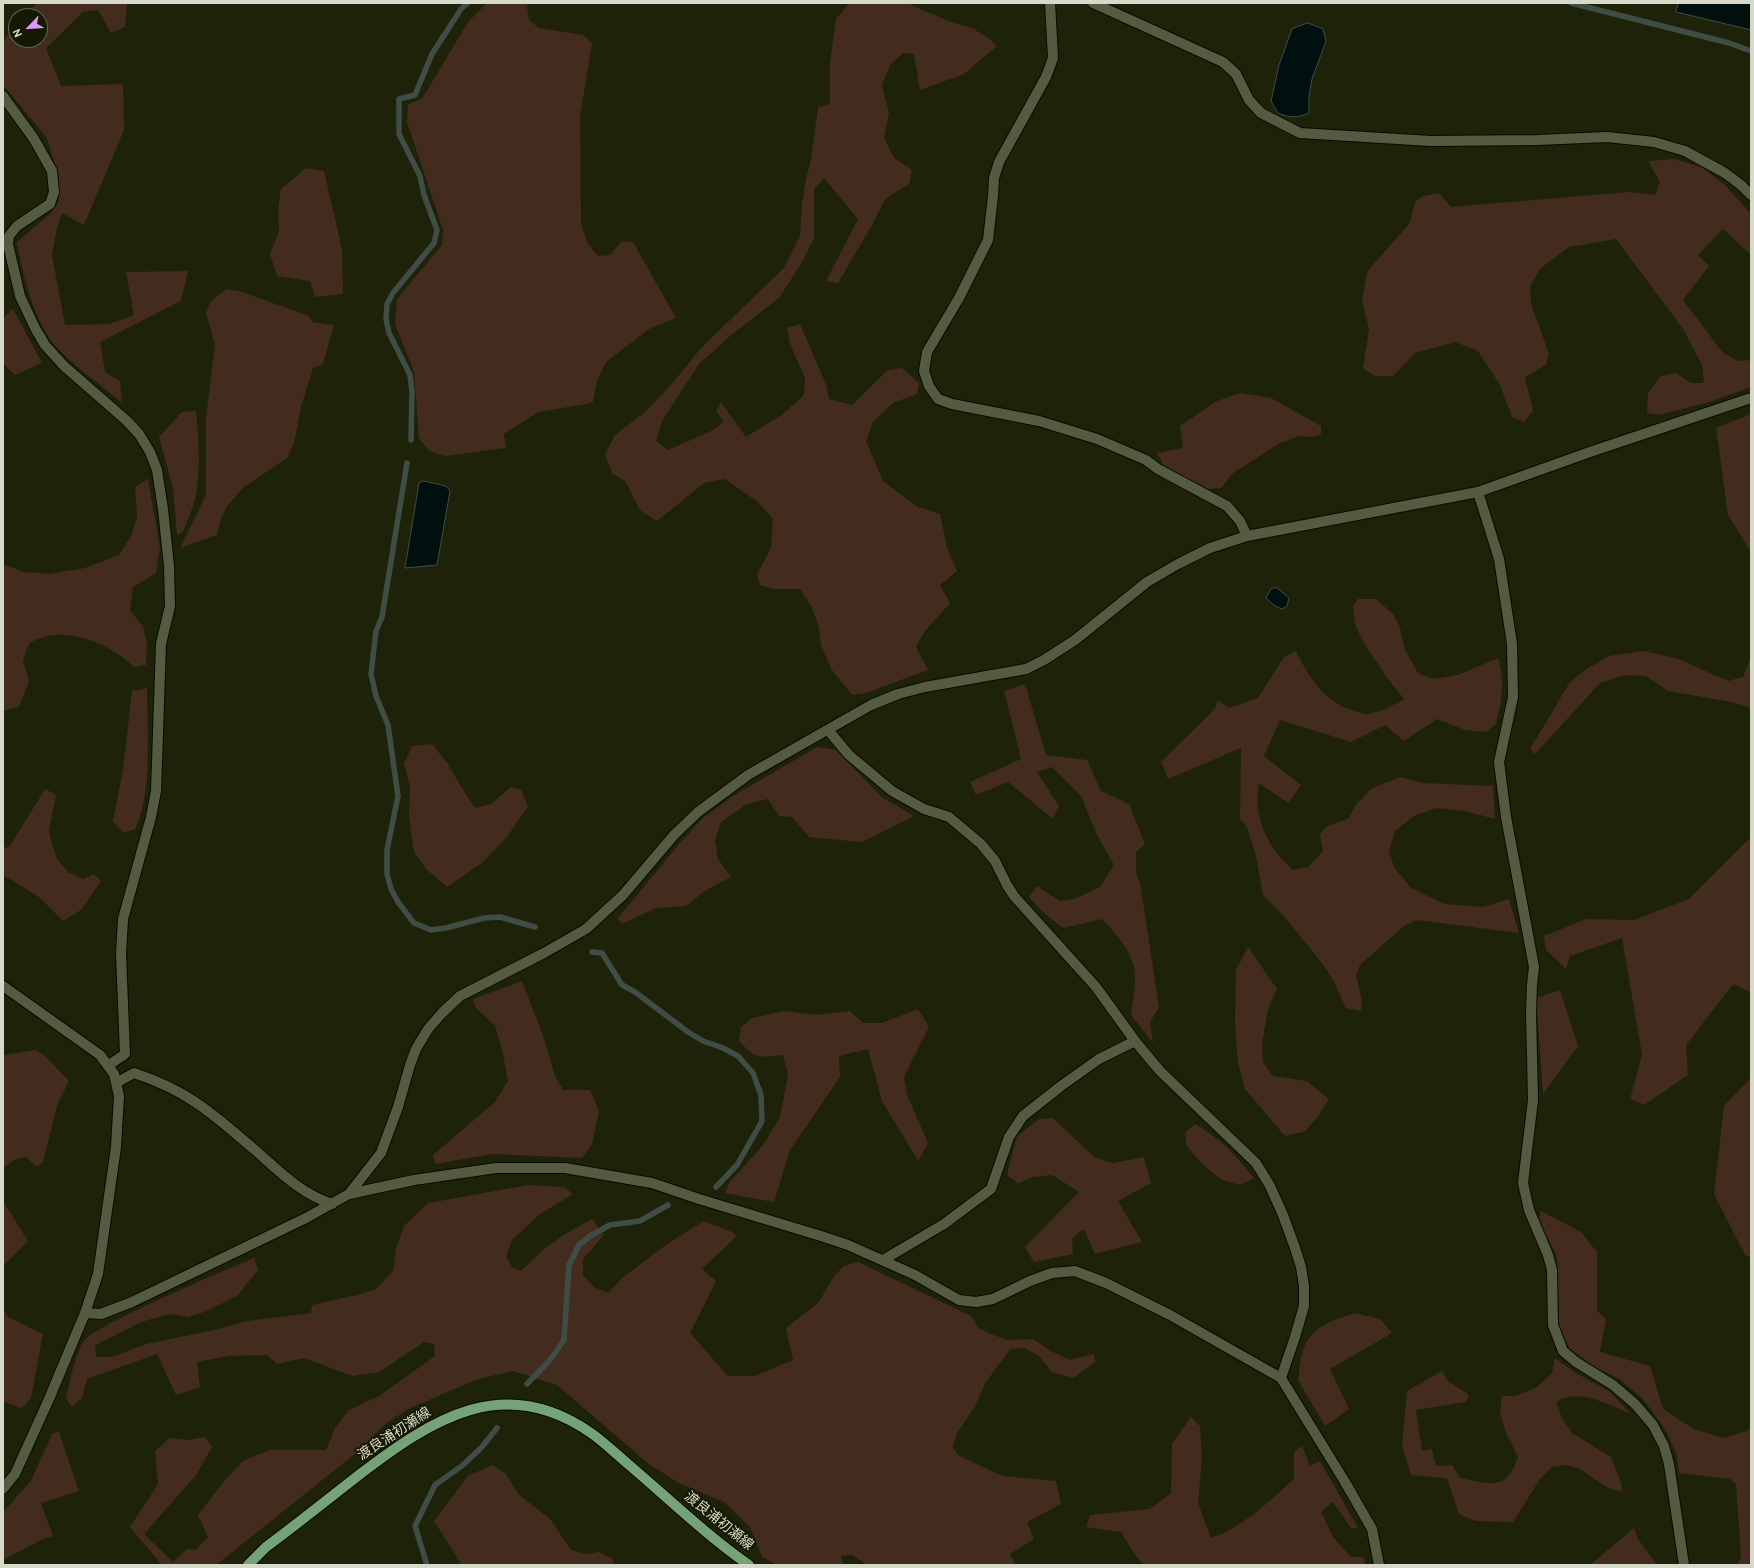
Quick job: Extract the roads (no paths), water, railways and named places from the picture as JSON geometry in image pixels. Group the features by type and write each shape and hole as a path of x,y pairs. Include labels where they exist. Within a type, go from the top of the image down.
{"main road":[{"name":"渡良浦初瀬線","path":"248,1565 266,1547 394,1449 445,1418 470,1409 498,1405 523,1405 543,1408 563,1417 591,1433 719,1542 749,1565"}],"street":[{"path":"1050,3 1052,58 1042,83 999,162 994,178 988,240 959,298 927,352 924,371 929,386 938,399 952,404 1039,421 1097,438 1146,460 1158,469 1227,506 1240,521 1247,536"},
{"path":"1093,3 1223,62 1236,74 1249,100 1261,113 1300,133 1431,141 1538,140 1607,136 1654,142 1685,151 1725,173 1751,195"},
{"path":"3,96 34,139 52,171 54,192 50,204 6,234 20,296 45,345 64,366 127,421 139,434 150,452 157,470 163,509 169,566 170,606 161,644 156,791 151,817 123,919 121,954 125,1054 109,1065"},
{"path":"84,1313 101,1314 132,1302 332,1204 348,1194 381,1153 398,1107 416,1049 428,1029 442,1012 460,996 544,953 586,929 623,896 674,835 698,812 748,775 871,705 898,694 925,687 1026,669 1044,660 1075,640 1147,582 1210,548 1247,536 1478,492 1590,452 1751,398"},
{"path":"1478,492 1499,559 1512,644 1513,696 1499,762 1506,817 1534,968 1531,1013 1532,1100 1523,1183 1529,1210 1548,1255 1552,1270 1553,1325 1556,1338 1563,1351 1576,1362 1613,1385 1635,1404 1653,1425 1664,1446 1669,1464 1684,1565"},
{"path":"828,730 849,755 892,791 924,809 949,817 981,844 995,860 1014,896 1039,921 1096,986 1135,1041 1160,1071 1182,1094 1256,1163 1270,1186 1283,1215 1301,1267 1304,1286 1304,1306 1296,1337 1281,1378"},
{"path":"3,986 100,1055 109,1065 114,1074 119,1096 116,1147 98,1274 84,1313 46,1406 15,1474 3,1489"},
{"path":"883,1260 944,1224 991,1189 1009,1137 1023,1116 1099,1059 1135,1041"},
{"path":"116,1083 134,1073 154,1080 195,1102 254,1149 292,1183 315,1198 332,1204"},
{"path":"348,1194 414,1180 496,1168 565,1168 652,1183 848,1245 915,1275 959,1300 976,1302 993,1298 1030,1281 1052,1273 1075,1271 1106,1283 1170,1315 1281,1378 1372,1529 1379,1565"}],"waterway":[{"path":"411,440 412,391 410,375 389,333 386,319 387,304 393,293 434,243 437,230 424,195 420,176 399,134 399,99 415,95 432,54 461,9 468,3"},
{"path":"1571,3 1729,43 1751,51"},
{"path":"407,463 382,617 376,631 371,674 376,696 388,725 398,796 387,850 387,874 391,889 398,902 414,923 431,930 446,928 484,918 500,917 535,927"},
{"path":"592,952 602,953 622,985 635,992 688,1032 703,1041 723,1048 738,1056 753,1073 761,1095 762,1121 737,1165 716,1187"},
{"path":"527,1384 550,1360 564,1340 569,1265 579,1245 590,1236 610,1225 640,1221 668,1205"},
{"path":"427,1565 415,1526 435,1485 463,1465 482,1447 497,1428"}]}
